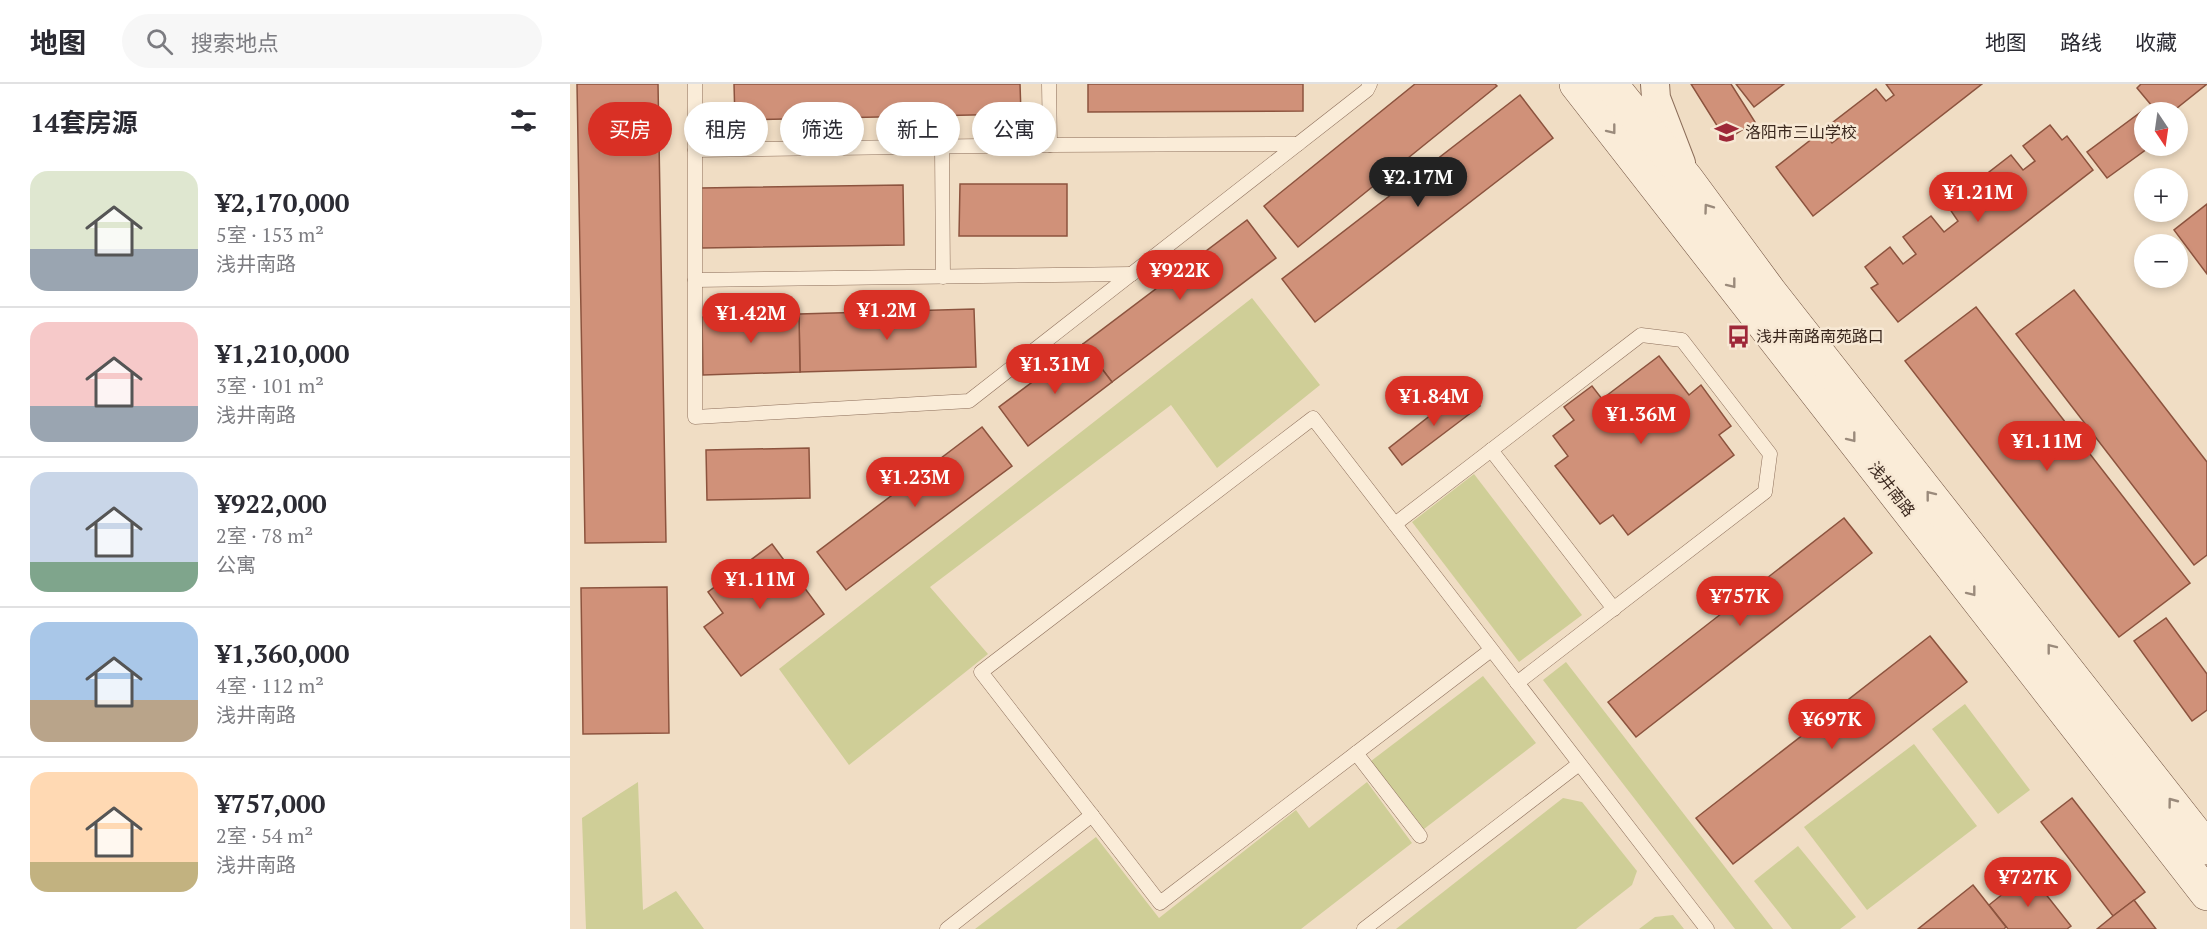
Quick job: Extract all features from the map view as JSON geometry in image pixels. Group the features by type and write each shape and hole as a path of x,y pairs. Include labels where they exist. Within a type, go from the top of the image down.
{"street":[{"name":"浅井南路","path":"1576,84 2207,894"},
{"name":"浅井南路","path":"1611,84 1687,180 1771,293 2207,848"},
{"path":"1655,84 1656,98 1687,180"}],"lane":[{"path":"695,84 695,102"},
{"path":"1049,84 1049,102"},
{"path":"695,156 695,417 969,401 1367,90 1370,84"},
{"path":"1056,145 1298,144"},
{"path":"768,149 876,148"},
{"path":"942,156 943,277"},
{"path":"695,279 1132,274"},
{"path":"1395,524 1641,335 1682,340 1748,425 1770,454 1766,492 1517,683"},
{"path":"1491,650 1160,903 981,672 1313,418 1707,929"},
{"path":"1491,450 1614,609"},
{"path":"1356,753 1420,836"},
{"path":"1364,929 1579,764"},
{"path":"947,929 1092,815"}],"shaded area":[{"path":"1252,298 1320,385 1217,468 1171,405 930,587 988,654 849,765 779,669"},
{"path":"1474,474 1582,615 1519,662 1412,522"},
{"path":"1566,662 1773,929 1735,929 1543,680"},
{"path":"1483,676 1536,743 1424,829 1371,761"},
{"path":"1965,704 2030,790 1998,814 1932,729"},
{"path":"1914,744 1977,826 1867,910 1804,827"},
{"path":"638,782 643,910 676,891 704,929 586,929 582,818"},
{"path":"1367,782 1412,843 1301,929 975,929 1096,837 1159,918 1296,810 1309,828"},
{"path":"1563,798 1582,802 1637,871 1632,885 1576,929 1396,929"},
{"path":"1798,846 1856,917 1840,929 1792,929 1754,881"},
{"path":"1673,915 1684,929 1639,929 1655,917"}],"building":[{"path":"577,84 658,84 658,102 588,102 588,156 659,156 666,542 585,543"},
{"path":"734,84 1020,84 1021,102 972,102 972,115 960,115 960,102 876,102 876,117 864,117 864,102 780,102 780,119 768,119 768,102 734,102"},
{"path":"1088,84 1303,84 1303,111 1088,112"},
{"path":"1415,84 1495,84 1497,86 1298,247 1264,206"},
{"path":"1691,84 1731,84 1755,122 1726,140"},
{"path":"1736,84 1784,84 1754,107"},
{"path":"1886,84 1982,84 1813,216 1776,167 1822,131 1832,143 1841,136 1832,123 1876,89 1886,101 1894,95"},
{"path":"2141,84 2207,84 2184,102 2149,102 2137,88"},
{"path":"1520,95 1553,138 1315,322 1282,279"},
{"path":"2134,117 2134,156 2137,156 2107,178 2087,152"},
{"path":"2050,125 2062,140 2067,136 2093,170 1898,322 1871,288 1878,284 1865,267 1890,247 1903,264 1916,254 1903,237 1931,216 1944,232 1958,221 1947,205 1973,185 1985,200 1996,191 1984,176 2011,155 2023,170 2035,161 2023,146"},
{"path":"960,184 1067,184 1067,236 959,236"},
{"path":"903,185 904,245 702,248 701,188"},
{"path":"2207,204 2207,274 2188,249 2188,234 2177,234 2174,230 2184,222 2188,222 2188,219"},
{"path":"1247,220 1276,258 1112,382 1083,344"},
{"path":"2074,290 2207,462 2207,555 2194,565 2016,334"},
{"path":"1976,307 2190,583 2119,637 1905,361"},
{"path":"974,309 976,367 800,372 799,314"},
{"path":"799,314 800,372 703,375 702,317"},
{"path":"1083,344 1112,382 1028,446 999,407"},
{"path":"1659,356 1689,395 1701,385 1731,426 1719,435 1734,455 1628,535 1613,515 1600,524 1555,466 1568,456 1553,436 1574,420 1564,407 1592,386 1602,399"},
{"path":"1464,389 1480,406 1402,465 1389,448"},
{"path":"982,427 1012,466 846,590 817,552"},
{"path":"809,448 810,498 707,500 706,450"},
{"path":"1844,518 1872,553 1636,737 1608,702"},
{"path":"772,544 824,614 741,676 704,627 723,613 708,592"},
{"path":"667,587 669,733 583,734 581,588"},
{"path":"2166,618 2207,674 2207,710 2192,721 2134,641"},
{"path":"1930,636 1967,682 1733,864 1696,818"},
{"path":"2072,798 2145,892 2113,916 2041,822"},
{"path":"2029,873 2071,926 2067,929 2008,929 1989,905"},
{"path":"1973,885 2006,927 2004,929 1918,929"},
{"path":"2134,900 2156,929 2097,929 2113,916"}],"place":[{"name":"洛阳市三山学校","path":"1727,132"},
{"name":"浅井南路南苑路口","path":"1738,336"}]}
